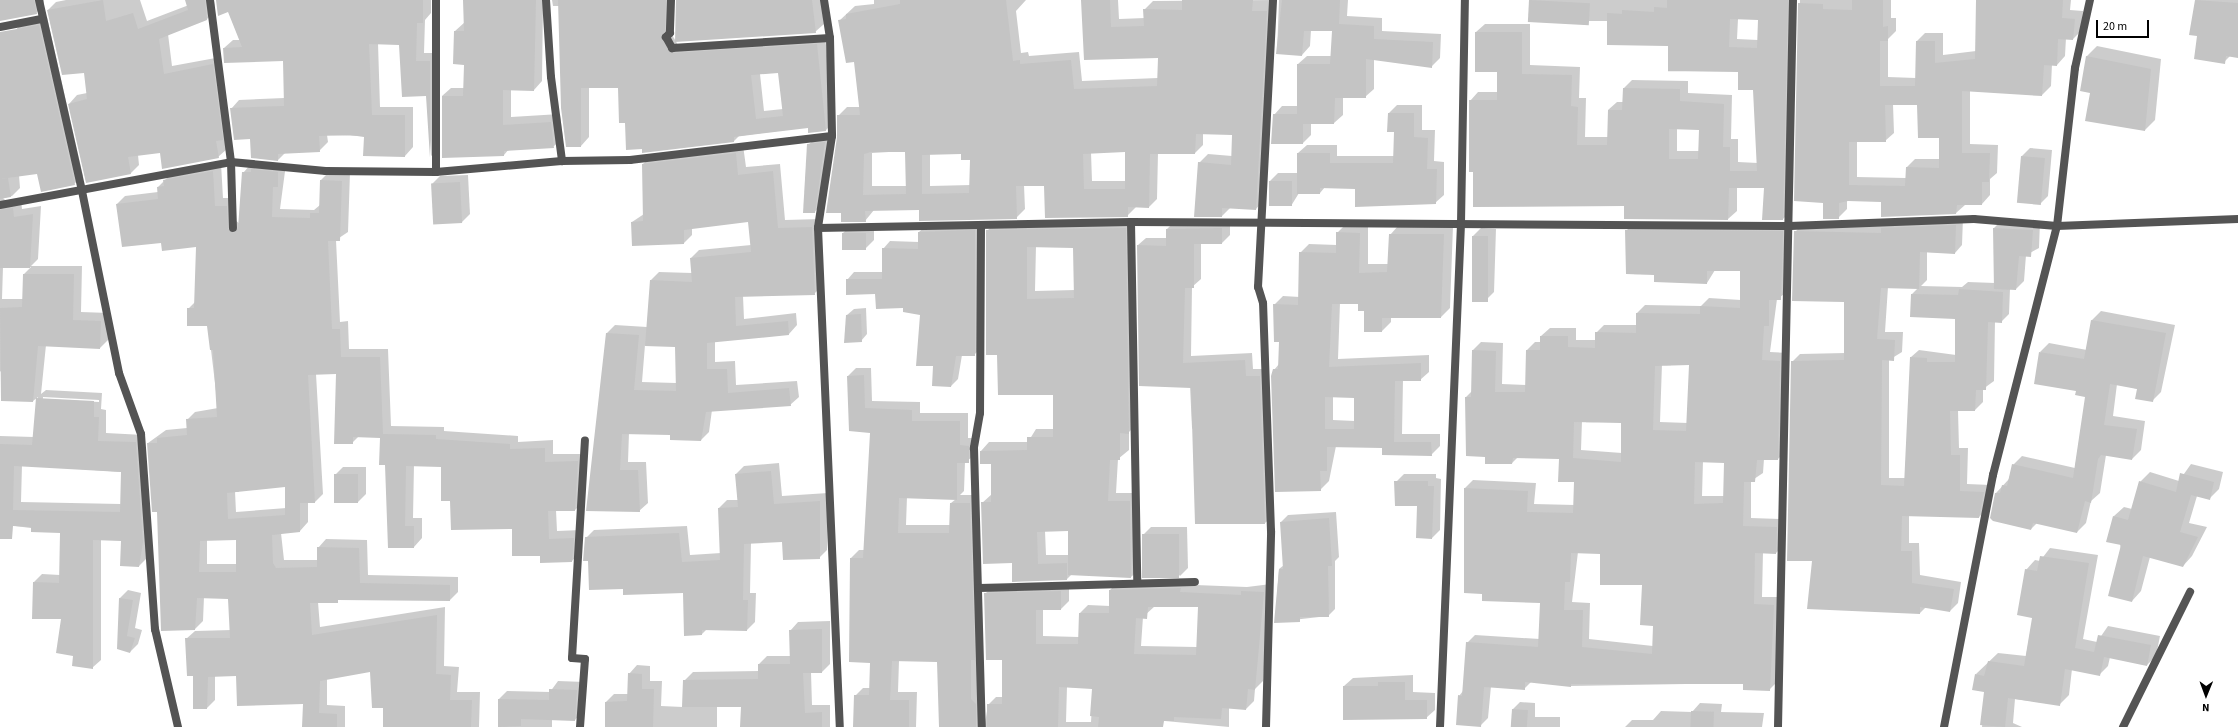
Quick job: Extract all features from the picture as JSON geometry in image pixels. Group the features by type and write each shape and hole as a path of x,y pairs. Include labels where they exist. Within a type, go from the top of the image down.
{"street":[{"path":"39,0 41,19 82,191 119,373 141,434 155,629 178,727"},
{"path":"210,0 231,162 233,228"},
{"path":"436,0 436,172"},
{"path":"546,0 551,78 562,161"},
{"path":"670,0 670,33 666,38 672,48 830,38"},
{"path":"824,0 830,38 832,136 818,228 840,727"},
{"path":"1266,727 1271,531 1263,302 1258,287 1273,0"},
{"path":"1440,727 1461,223 1465,0"},
{"path":"1778,727 1790,226 1793,0"},
{"path":"1944,727 1993,475 2057,226 2075,68 2090,0"},
{"path":"0,27 41,19"},
{"path":"0,205 82,191 231,162 326,171 436,172 562,161 630,160 832,136"},
{"path":"818,228 1131,222 1262,225 1461,223 1790,226 1974,219 2057,226 2238,219"},
{"path":"1131,222 1137,582"},
{"path":"981,226 980,413 974,448 982,727"},
{"path":"580,727 585,659 572,658 585,440"},
{"path":"979,588 1137,582 1195,582"},
{"path":"2123,727 2190,592"}],"building":[{"path":"0,0 34,0 37,14 0,21"},
{"path":"103,0 106,21 133,13 138,29 188,10 185,0 205,0 207,20 159,39 164,74 213,64 223,140 216,141 219,158 162,169 160,153 128,157 131,174 86,183 68,104 87,99 84,73 62,75 47,10"},
{"path":"216,0 423,0 423,23 417,23 416,61 430,61 430,158 426,96 402,97 399,45 369,44 372,115 405,115 405,157 363,156 364,137 350,135 319,136 320,152 278,154 278,161 251,158 250,139 234,140 230,108 284,106 283,61 224,63 223,48 242,47 228,12 218,16"},
{"path":"463,0 536,0 534,91 503,90 503,125 551,122 554,148 504,151 504,156 442,158 442,96 463,96 464,65 453,64 454,31 464,31"},
{"path":"558,0 666,0 665,31 661,37 672,53 817,44 826,131 808,133 808,128 734,137 734,142 642,153 642,149 626,150 625,123 619,123 618,88 581,88 581,147 566,147 561,108","holes":["778,73 783,116 756,119 751,75"]},
{"path":"676,0 812,0 816,33 675,42"},
{"path":"900,0 1006,0 1013,61 1020,60 1020,64 1071,60 1074,89 1157,86 1158,58 1084,60 1081,0 1110,0 1111,27 1144,26 1143,9 1182,10 1182,0 1253,0 1252,11 1267,11 1256,210 1222,208 1222,217 1194,217 1198,162 1231,165 1232,135 1196,134 1195,154 1150,154 1149,208 1128,207 1128,217 1045,218 1044,186 1016,186 1017,219 919,221 919,210 865,211 866,222 841,222 841,213 826,213 837,137 837,115 860,115 854,62 846,63 838,20 846,19 846,14 900,4","holes":["871,152 905,152 906,194 863,195 864,154","1125,152 1125,189 1084,189 1083,154","961,154 961,160 970,160 969,193 922,194 922,155"]},
{"path":"1282,0 1340,0 1339,24 1374,26 1374,39 1433,42 1432,68 1366,59 1366,98 1335,98 1334,124 1303,124 1303,144 1271,144 1273,114 1297,114 1297,64 1330,64 1332,31 1304,31 1302,56 1276,54"},
{"path":"1529,0 1590,3 1589,25 1528,22"},
{"path":"1667,0 1788,0 1783,220 1762,220 1764,188 1729,188 1728,220 1624,219 1624,206 1473,207 1473,172 1469,172 1469,100 1497,100 1497,72 1475,72 1475,32 1522,32 1522,74 1572,75 1571,106 1578,107 1577,145 1607,145 1608,110 1622,110 1623,88 1680,89 1680,101 1724,104 1723,147 1730,147 1730,171 1757,171 1753,90 1738,90 1738,72 1668,71 1668,46 1607,45 1607,13 1622,14 1622,10 1654,12 1654,7 1667,8","holes":["1730,19 1758,20 1757,48 1729,47","1669,129 1699,130 1698,159 1669,159"]},
{"path":"1852,0 1883,0 1883,27 1888,26 1888,41 1880,41 1880,86 1915,86 1916,41 1935,41 1935,63 1975,59 1976,0 2063,0 2062,18 2075,19 2073,40 2058,39 2057,66 2044,65 2042,96 1962,91 1962,153 1990,153 1989,182 1982,182 1982,205 1957,205 1956,214 1881,217 1881,202 1848,201 1839,203 1839,219 1823,219 1823,203 1794,201 1798,3 1823,4 1823,9 1852,10","holes":["1885,105 1917,105 1918,138 1939,138 1939,168 1906,167 1905,186 1849,185 1849,142 1886,142"]},
{"path":"2195,0 2238,3 2238,58 2226,56 2225,64 2194,59 2197,36 2189,35"},
{"path":"39,25 75,185 41,192 37,174 0,179 0,32"},
{"path":"2086,56 2151,69 2145,131 2085,121 2090,93 2080,91"},
{"path":"1388,113 1414,113 1414,137 1428,138 1427,169 1437,169 1436,204 1355,207 1355,189 1320,188 1320,194 1297,194 1297,153 1330,153 1330,163 1393,163 1394,132 1387,132"},
{"path":"825,142 815,213 803,213 807,144"},
{"path":"736,153 738,175 773,171 778,228 812,227 815,295 735,297 736,326 788,321 789,335 707,343 707,369 727,369 728,393 789,388 791,406 706,412 701,441 670,440 670,435 622,434 620,470 638,470 640,512 586,511 606,333 639,335 634,390 676,391 675,347 645,346 650,280 692,282 690,258 751,252 748,222 684,230 684,244 632,246 631,222 643,221 642,164"},
{"path":"2021,156 2045,158 2041,205 2017,203"},
{"path":"251,169 278,172 278,187 273,187 272,217 310,218 310,213 319,213 320,180 342,181 340,241 328,241 332,329 340,329 341,357 380,357 383,434 436,435 436,439 510,444 510,449 545,448 545,462 578,461 575,511 548,511 549,539 574,538 572,562 540,563 540,556 512,556 512,529 451,530 450,501 441,501 441,467 406,466 405,526 414,526 414,548 388,548 385,465 379,465 380,438 353,437 353,444 334,444 336,374 308,375 315,503 300,503 300,532 272,535 273,563 276,568 317,567 317,547 359,548 360,583 450,585 450,601 338,600 338,603 310,603 312,635 437,615 436,674 451,675 450,700 472,700 471,727 383,727 383,708 372,708 370,672 320,681 319,713 337,714 337,727 302,727 303,704 237,706 236,676 208,677 207,709 193,709 193,676 187,676 185,638 230,638 228,599 197,598 195,630 161,631 157,512 152,512 147,443 157,443 157,438 187,435 186,419 217,417 213,350 210,350 207,326 187,326 187,308 194,308 196,247 162,251 161,243 122,247 116,204 158,199 157,187 164,186 163,180 213,171 215,206 227,206 228,229 234,233 238,228 242,172 251,172","holes":["285,487 285,515 228,519 227,493","236,540 236,572 199,572 200,541"]},
{"path":"8,178 11,197 0,199 0,179"},
{"path":"1269,181 1292,181 1292,206 1269,206"},
{"path":"460,182 462,223 433,224 431,184"},
{"path":"13,208 14,217 33,214 30,268 0,268 0,210"},
{"path":"1956,225 1955,254 1920,252 1919,289 1881,288 1877,339 1895,340 1894,361 1882,360 1881,485 1904,486 1910,357 1927,358 1927,362 1955,362 1955,319 1910,317 1911,294 1958,295 1959,289 2003,292 2002,323 1988,322 1986,390 1976,390 1975,411 1950,411 1951,455 1960,455 1960,491 1984,492 1979,518 1902,516 1901,551 1912,551 1912,583 1954,589 1950,612 1920,607 1920,614 1807,609 1812,561 1787,561 1791,361 1844,360 1844,302 1792,301 1794,231 1881,233 1881,228"},
{"path":"1126,228 1129,434 1120,433 1120,460 1110,460 1108,501 1130,501 1131,578 1068,575 1068,531 1037,532 1038,564 1067,563 1067,580 1012,582 1012,563 983,564 981,502 991,502 991,464 980,464 980,451 1027,450 1027,437 1053,437 1053,395 998,395 997,355 986,355 986,230","holes":["1027,247 1073,248 1074,298 1027,299"]},
{"path":"1222,228 1222,244 1194,244 1194,288 1185,288 1183,363 1245,360 1246,376 1260,376 1265,524 1195,524 1191,388 1139,386 1137,245 1166,246 1166,229"},
{"path":"1993,228 2033,230 2031,257 2019,256 2016,290 1994,289"},
{"path":"975,230 975,356 956,356 951,387 932,386 933,366 916,366 920,315 903,312 903,308 876,309 875,294 846,295 846,279 882,279 882,248 918,249 918,232"},
{"path":"1625,230 1783,231 1781,300 1769,300 1769,326 1764,326 1762,360 1780,361 1778,460 1757,460 1755,482 1744,482 1743,526 1777,527 1776,554 1755,553 1754,604 1774,605 1770,691 1743,690 1743,684 1571,684 1571,687 1525,682 1525,690 1484,687 1481,727 1456,725 1458,695 1462,696 1466,642 1538,647 1540,603 1482,601 1482,594 1464,593 1464,488 1528,491 1527,512 1573,513 1574,482 1558,482 1559,459 1513,458 1512,464 1485,464 1485,457 1466,456 1465,397 1471,397 1472,350 1496,351 1495,392 1525,392 1526,350 1540,350 1540,336 1568,336 1568,347 1595,348 1595,332 1636,333 1636,313 1700,314 1700,306 1740,308 1740,271 1707,271 1707,284 1654,282 1654,275 1626,274","holes":["1689,365 1686,431 1653,430 1655,366","1574,422 1621,423 1621,462 1573,458","1695,462 1724,463 1723,503 1694,504","1571,553 1600,554 1600,585 1642,585 1640,625 1653,626 1652,654 1582,647 1583,610 1564,610 1565,582 1570,582"]},
{"path":"1336,232 1360,233 1359,273 1387,272 1389,234 1444,234 1441,318 1382,318 1382,332 1364,332 1364,311 1358,311 1358,304 1332,304 1329,367 1421,363 1421,381 1395,381 1394,442 1431,442 1432,456 1382,455 1382,448 1327,447 1327,471 1320,471 1321,491 1275,492 1271,376 1273,369 1278,369 1279,342 1274,342 1273,304 1298,305 1299,252 1336,253","holes":["1325,397 1354,398 1354,429 1325,429"]},
{"path":"842,233 866,233 866,250 842,250"},
{"path":"1472,236 1488,236 1488,302 1472,302"},
{"path":"23,274 74,274 73,320 101,321 100,349 38,346 33,402 1,401 0,308 22,307"},
{"path":"861,314 862,342 844,343 846,315"},
{"path":"2091,320 2166,333 2153,402 2135,399 2137,389 2110,384 2104,425 2137,429 2132,460 2101,455 2098,459 2091,503 2085,501 2077,533 2033,523 2031,530 1993,521 1990,518 1995,493 2000,493 2002,485 2007,486 2012,464 2073,478 2085,397 2075,395 2076,391 2034,384 2039,352 2084,359"},
{"path":"864,375 865,408 912,410 912,421 960,421 960,445 969,446 969,463 957,463 957,500 899,498 898,533 949,533 950,503 970,503 975,660 971,660 971,699 976,704 976,727 939,727 937,662 892,661 890,700 909,700 909,727 853,727 854,695 869,695 870,663 849,662 850,558 863,558 870,433 849,431 847,376"},
{"path":"36,398 94,401 94,417 99,417 98,441 136,442 143,542 139,567 120,566 121,541 93,540 93,669 72,666 73,656 56,653 61,619 32,619 33,582 59,583 60,533 31,532 31,527 13,526 12,539 0,539 0,444 32,445","holes":["14,466 121,472 120,512 13,510"]},
{"path":"771,471 774,504 820,501 820,559 783,560 782,542 744,544 743,600 748,600 747,631 702,630 702,635 684,636 683,593 623,595 623,589 589,590 588,561 583,561 585,537 679,533 682,562 720,560 718,508 738,507 735,474"},
{"path":"2180,473 2214,482 2210,500 2191,495 2180,532 2198,537 2183,567 2143,556 2132,602 2108,596 2121,545 2106,542 2113,516 2128,520 2139,481 2176,492"},
{"path":"334,474 358,474 358,503 334,503"},
{"path":"1394,481 1428,481 1428,486 1434,486 1432,539 1416,538 1417,506 1395,506"},
{"path":"1329,518 1332,566 1328,566 1329,617 1300,617 1300,622 1274,623 1279,569 1283,569 1280,522"},
{"path":"1142,534 1179,534 1179,578 1142,578"},
{"path":"2040,556 2089,563 2075,648 2094,652 2098,635 2151,645 2147,666 2104,657 2100,676 2065,669 2060,706 2008,698 2005,727 1980,725 1984,692 1972,690 1975,674 1984,676 1988,661 2024,666 2032,618 2017,615 2025,569 2037,571"},
{"path":"1181,588 1180,592 1241,595 1241,591 1264,592 1255,690 1248,689 1246,710 1222,708 1221,719 1174,717 1174,721 1164,721 1163,727 1098,727 1099,717 1090,716 1092,689 1059,687 1058,727 987,727 987,704 1002,704 1002,660 986,660 984,593 1061,591 1061,610 1036,610 1036,644 1078,644 1079,613 1109,613 1109,590","holes":["1148,607 1198,607 1196,655 1134,654 1136,618 1147,619"]},
{"path":"119,598 133,600 127,636 135,638 130,653 117,649"},
{"path":"822,629 822,673 803,673 805,713 822,712 822,727 740,727 741,707 682,707 683,680 758,679 758,664 790,664 789,630"},
{"path":"628,673 642,674 642,689 654,689 653,727 605,727 605,702 627,701"},
{"path":"1378,682 1405,682 1405,700 1427,700 1427,719 1343,720 1343,686 1378,686"},
{"path":"549,689 577,690 575,721 521,719 521,726 498,727 498,699 549,700"},
{"path":"1512,709 1528,710 1527,727 1511,727"},
{"path":"1691,711 1714,712 1713,727 1690,727"}]}
